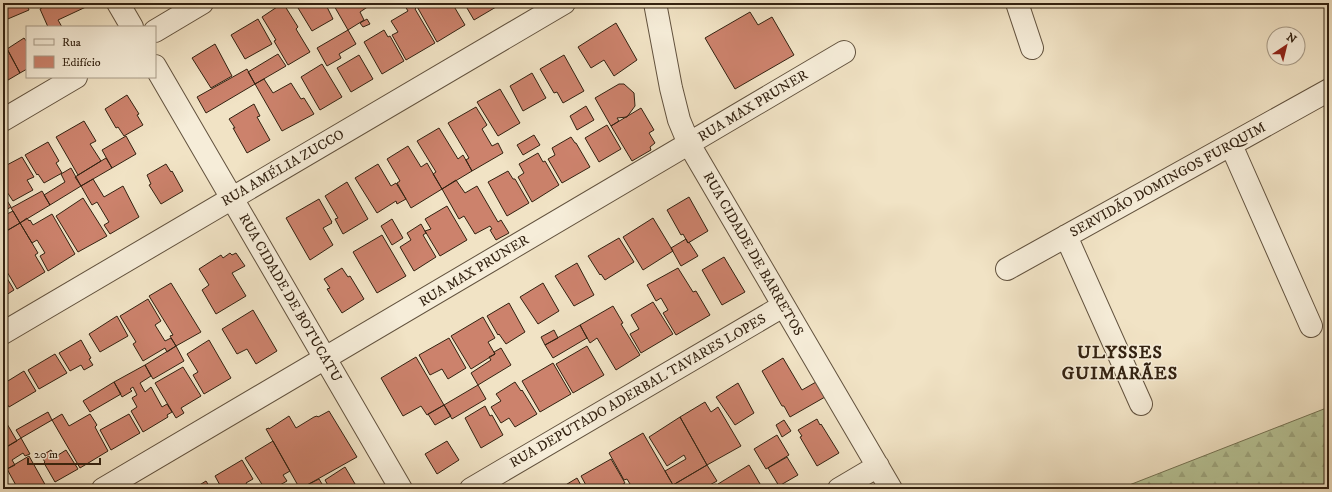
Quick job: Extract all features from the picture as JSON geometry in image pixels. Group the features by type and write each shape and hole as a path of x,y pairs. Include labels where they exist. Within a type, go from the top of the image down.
{"street":[{"path":"118,3 131,26"},
{"path":"156,30 202,3"},
{"name":"RUA AMÉLIA ZUCCO","path":"3,333 564,3"},
{"name":"RUA CIDADE DE BARRETOS","path":"655,3 671,88 679,120 689,144 891,489"},
{"path":"1017,3 1032,48"},
{"name":"RUA MAX PRUNER","path":"103,489 844,52"},
{"name":"RUA CIDADE DE BOTUCATU","path":"156,68 401,489"},
{"path":"3,120 74,78"},
{"name":"SERVIDÃO DOMINGOS FURQUIM","path":"1007,269 1329,90"},
{"path":"1231,145 1311,326"},
{"path":"1066,236 1141,404"},
{"name":"RUA DEPUTADO ADERBAL TAVARES LOPES","path":"471,489 783,306"},
{"path":"839,489 878,466"}],"green space":[{"path":"1329,407 1329,489 1119,489"}],"building":[{"path":"3,3 26,3 29,10 3,21"},
{"path":"50,3 86,3 88,6 58,20 61,26 48,26 40,9"},
{"path":"283,3 298,27 296,29 310,52 288,65 274,41 276,40 262,17"},
{"path":"295,3 325,3 333,19 312,31"},
{"path":"367,3 369,6 360,12 364,20 348,30 333,4"},
{"path":"403,3 415,3 417,7 415,9 435,43 406,60 392,35 398,32 391,21 408,11"},
{"path":"415,3 427,3 427,5 430,3 452,3 465,25 437,42"},
{"path":"464,3 494,3 496,7 474,20"},
{"path":"750,12 758,25 772,17 794,55 735,89 705,38"},
{"path":"258,19 272,44 245,59 231,35"},
{"path":"367,19 370,24 363,27 360,23"},
{"path":"616,23 637,60 614,76 604,60 591,68 578,47"},
{"path":"348,30 356,44 339,54 341,58 327,66 317,48"},
{"path":"384,30 388,37 390,36 404,61 382,74 364,42"},
{"path":"24,38 26,41 26,70 20,73 7,49"},
{"path":"3,41 20,73 3,83"},
{"path":"215,44 232,76 211,88 192,58"},
{"path":"278,54 286,66 255,84 248,72"},
{"path":"359,55 373,79 351,92 337,68"},
{"path":"564,55 584,91 563,103 557,92 554,93 540,69"},
{"path":"322,64 342,97 320,110 301,77"},
{"path":"247,69 255,84 206,113 197,97"},
{"path":"532,73 546,98 523,111 510,86"},
{"path":"264,79 273,93 291,83 301,99 304,98 314,114 282,131 255,84"},
{"path":"619,84 624,84 634,93 635,106 627,117 617,118 619,121 611,126 595,98"},
{"path":"500,89 520,123 498,136 477,102"},
{"path":"127,95 139,114 137,115 143,125 124,136 118,127 116,128 105,109"},
{"path":"254,104 260,116 257,117 270,140 247,153 229,119"},
{"path":"586,106 594,120 577,130 570,116"},
{"path":"476,107 487,125 482,129 492,146 498,143 503,153 472,171 466,160 469,158 448,123"},
{"path":"641,108 654,130 649,133 655,143 650,147 651,150 632,161 611,126"},
{"path":"84,121 96,141 90,144 101,161 78,175 56,137"},
{"path":"607,125 621,149 599,162 585,138"},
{"path":"439,128 458,159 463,155 472,171 442,189 433,174 436,172 417,141"},
{"path":"534,135 540,145 523,155 517,145"},
{"path":"126,136 136,154 112,168 102,150"},
{"path":"571,137 590,167 562,183 548,159 555,155 552,148"},
{"path":"48,142 59,161 56,163 62,173 44,183 38,174 37,175 25,155"},
{"path":"408,146 421,167 427,163 442,189 411,208 397,183 400,181 387,159"},
{"path":"538,153 543,162 545,161 559,185 532,202 518,177 524,173 519,164"},
{"path":"22,157 34,177 27,180 33,190 13,201 3,188 3,167"},
{"path":"106,158 112,168 81,186 75,177"},
{"path":"166,164 171,172 172,171 183,191 161,204 149,185 151,184 147,175"},
{"path":"378,164 391,186 396,183 406,199 397,204 396,201 377,213 355,178"},
{"path":"71,168 81,186 50,205 44,195 65,182 61,174"},
{"path":"508,171 513,179 515,179 529,203 507,216 488,182"},
{"path":"93,179 104,197 123,186 139,217 110,234 104,225 109,222 97,202 92,205 81,186"},
{"path":"456,180 465,193 477,186 498,222 501,220 509,233 496,240 490,230 492,229 490,226 475,234 464,216 459,219 442,189"},
{"path":"347,182 368,219 343,234 335,219 338,218 325,196"},
{"path":"42,191 50,205 20,223 11,208"},
{"path":"3,194 11,207 4,211 5,213 3,214"},
{"path":"689,197 708,231 688,243 683,234 681,235 667,210"},
{"path":"83,198 107,236 78,252 56,216"},
{"path":"319,199 332,222 323,228 333,245 310,260 286,218"},
{"path":"447,206 467,240 440,256 425,231 431,229 425,219"},
{"path":"13,211 20,223 3,233 3,216"},
{"path":"52,214 75,254 48,271 40,256 45,253 37,240 32,243 20,223 27,218 33,225"},
{"path":"653,218 673,251 643,270 623,237"},
{"path":"392,219 403,238 392,245 381,226"},
{"path":"20,223 38,253 35,255 45,272 17,289 3,265 3,233"},
{"path":"421,224 426,233 423,235 436,257 414,271 400,247 411,240 407,233"},
{"path":"382,235 406,276 377,293 353,252"},
{"path":"619,238 634,262 605,280 588,256"},
{"path":"686,239 698,256 681,266 671,248"},
{"path":"230,253 232,255 236,253 245,266 232,273 246,296 216,314 202,290 209,285 199,269 221,255 223,258"},
{"path":"724,257 745,292 722,305 702,270"},
{"path":"577,263 594,295 574,306 555,276"},
{"path":"3,265 7,272 4,273 14,290 3,297"},
{"path":"342,268 348,277 350,276 364,299 342,313 327,289 330,288 324,279"},
{"path":"678,268 693,292 696,291 710,315 676,335 663,313 668,310 661,298 656,301 647,285"},
{"path":"171,283 201,332 176,346 170,336 173,335 149,296"},
{"path":"543,283 559,311 538,324 520,297"},
{"path":"148,299 161,321 155,325 165,341 171,338 176,346 167,352 165,348 143,361 133,344 136,342 120,316"},
{"path":"653,302 673,334 641,353 630,334 639,329 631,315"},
{"path":"509,303 525,332 506,344 499,334 498,335 487,316"},
{"path":"613,306 623,323 621,324 640,355 616,370 597,338 590,343 580,325"},
{"path":"253,310 277,351 256,364 247,349 237,354 222,329"},
{"path":"117,316 128,336 100,352 89,334"},
{"path":"483,317 495,338 488,342 495,354 471,369 451,336"},
{"path":"580,325 587,338 553,358 545,345"},
{"path":"554,330 558,338 545,345 541,337"},
{"path":"449,338 466,368 448,379 442,369 430,375 419,355"},
{"path":"81,340 91,358 89,359 93,365 84,370 81,365 70,371 59,353"},
{"path":"209,340 231,378 204,394 193,375 198,372 187,354"},
{"path":"176,346 184,361 153,379 145,365"},
{"path":"587,346 604,375 573,393 556,364"},
{"path":"501,348 511,365 478,385 471,373 491,360 489,357"},
{"path":"55,354 67,373 39,389 28,370"},
{"path":"416,357 444,405 427,415 421,406 403,416 381,378"},
{"path":"783,358 802,390 816,382 825,397 790,417 762,371"},
{"path":"553,363 571,394 540,412 522,381"},
{"path":"145,365 151,376 140,383 145,392 151,387 162,407 167,404 172,412 167,415 168,417 143,432 131,411 137,407 132,398 137,395 133,387 130,389 132,391 122,397 114,382"},
{"path":"183,367 201,396 181,408 184,413 176,418 155,383"},
{"path":"24,371 36,391 9,407 3,397 3,384"},
{"path":"114,382 121,394 90,412 83,401"},
{"path":"515,382 521,391 522,390 537,414 515,427 509,418 501,423 491,407 501,401 496,394"},
{"path":"738,383 754,413 735,425 716,397"},
{"path":"478,385 486,399 452,419 444,405"},
{"path":"705,402 711,412 718,407 741,446 707,465 680,417"},
{"path":"444,405 451,416 435,425 428,414"},
{"path":"485,406 490,416 492,415 503,435 481,448 465,418"},
{"path":"329,411 357,457 300,489 266,429 269,429 289,416 296,428 314,417 318,417"},
{"path":"48,412 52,420 21,438 16,430"},
{"path":"62,414 69,426 90,414 97,425 95,427 108,451 80,468 52,420"},
{"path":"129,414 140,433 111,450 100,430"},
{"path":"3,417 17,441 3,449"},
{"path":"680,417 707,465 673,485 665,471 686,459 684,455 667,466 649,437"},
{"path":"817,419 839,453 817,466 800,437 802,436 798,430"},
{"path":"784,420 791,431 782,437 776,425"},
{"path":"643,433 673,485 667,489 646,489 643,485 637,489 633,489 627,479 624,480 609,453"},
{"path":"777,435 789,455 766,469 754,449"},
{"path":"21,438 30,454 25,456 23,453 12,460 15,465 3,471 3,449"},
{"path":"273,441 290,471 283,475 287,481 273,489 265,489 245,458"},
{"path":"447,441 459,460 437,474 425,454"},
{"path":"51,450 55,457 66,450 78,469 55,482 41,456"},
{"path":"29,456 47,488 18,489 7,469"},
{"path":"787,457 798,475 779,486 768,468"},
{"path":"611,459 625,483 616,488 617,489 588,489 581,476"},
{"path":"242,460 253,479 246,483 249,489 222,489 215,476"},
{"path":"707,465 717,481 706,487 705,485 698,489 675,489 673,485"},
{"path":"749,465 763,489 721,489 718,484"},
{"path":"345,467 358,489 330,489 325,480"},
{"path":"577,478 583,489 559,489"},
{"path":"319,479 325,489 301,489 309,484"},
{"path":"206,481 211,489 193,489"},
{"path":"716,484 718,489 708,489"}],"district":[{"name":"ULYSSES GUIMARÃES","path":"1120,363"}]}
